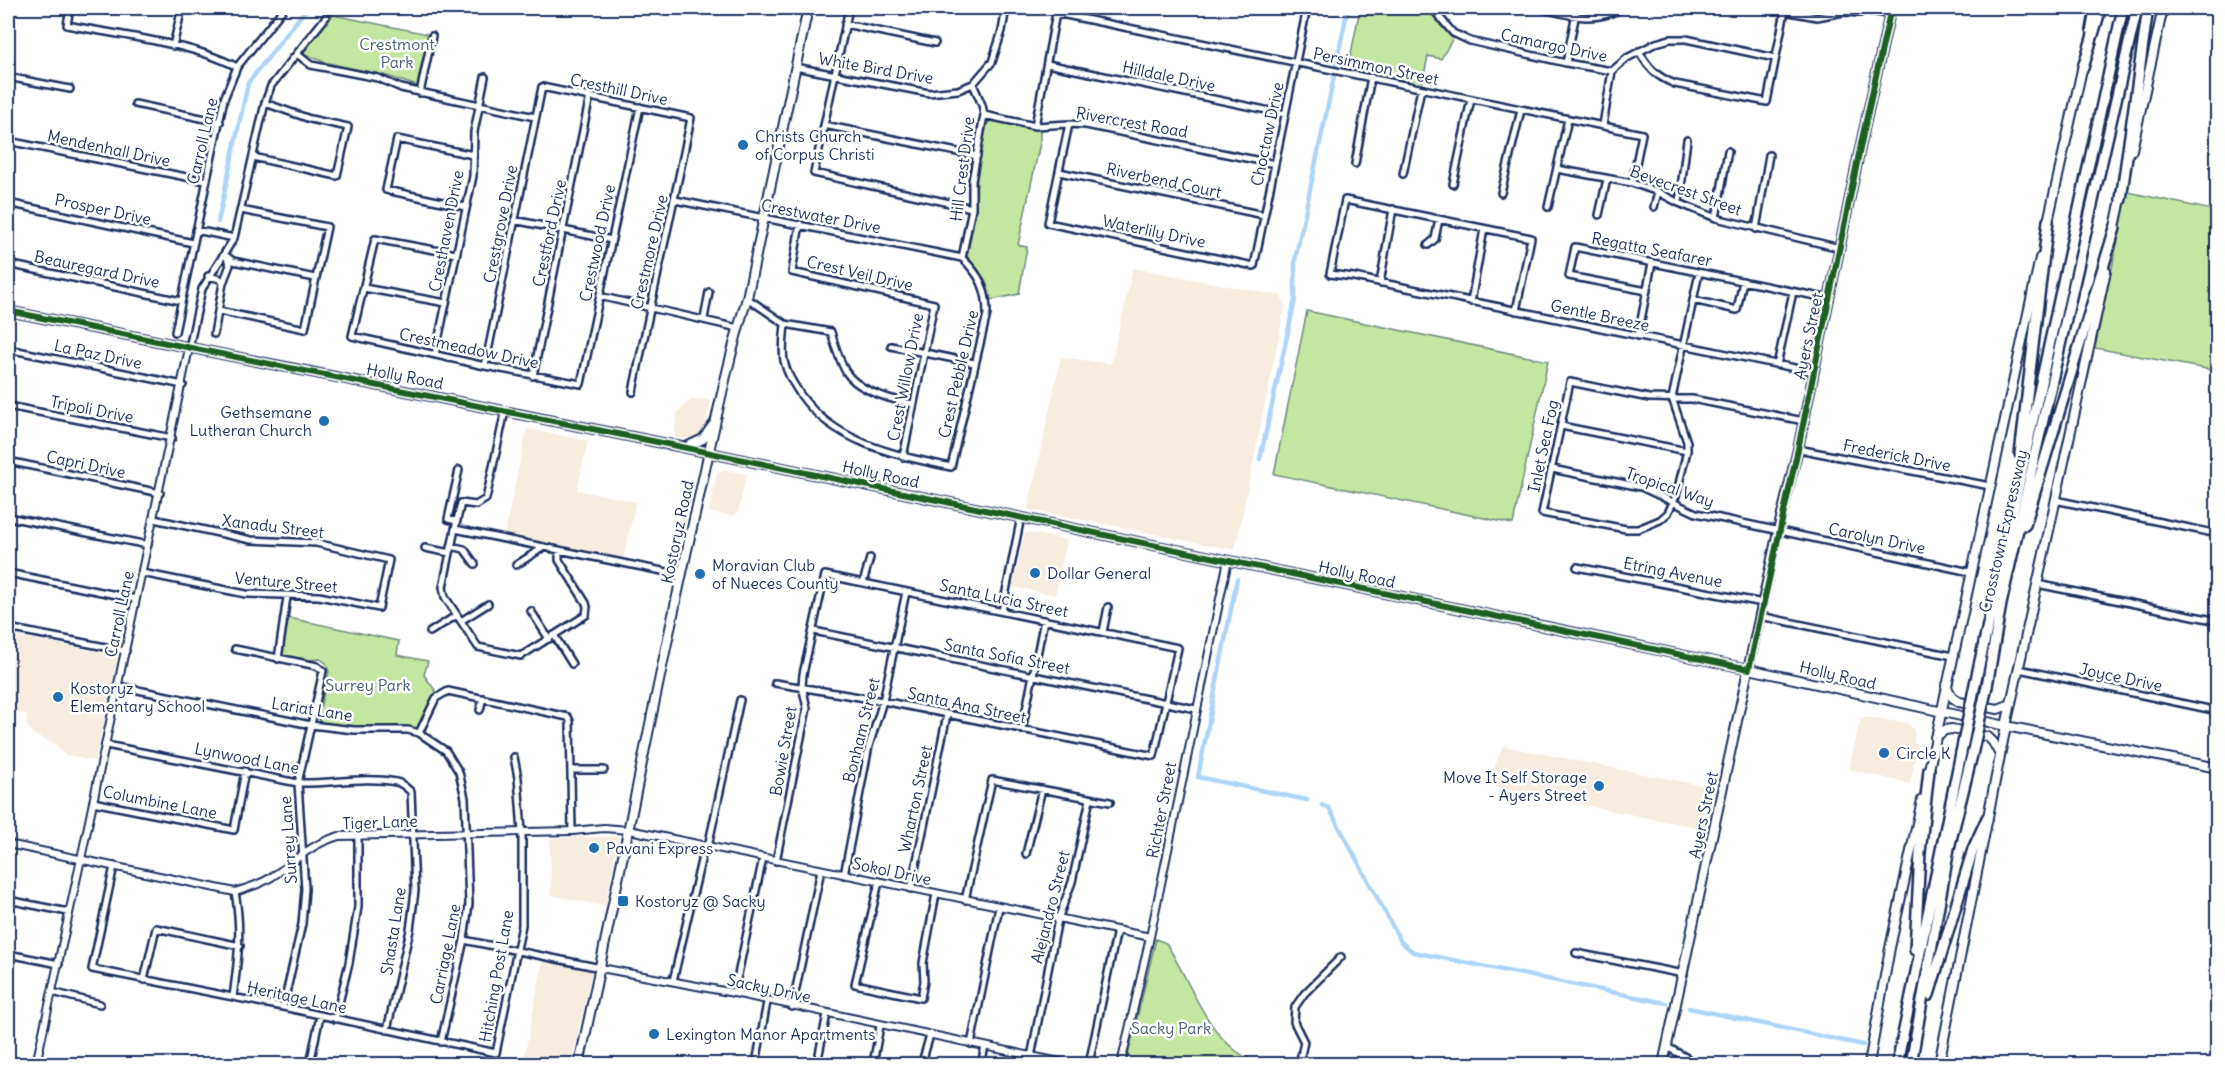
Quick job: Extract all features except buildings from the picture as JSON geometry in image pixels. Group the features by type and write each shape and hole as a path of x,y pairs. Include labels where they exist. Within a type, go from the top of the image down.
{"highway":[{"path":"2083,68 2101,8"},
{"name":"Crosstown Expressway","path":"1897,1065 1975,684 2124,8"},
{"name":"Crosstown Expressway","path":"1911,1065 1949,848 1987,686 2001,604 2137,8"},
{"path":"2121,199 2148,8"},
{"path":"2004,552 2017,478 2048,221"},
{"path":"2001,604 2115,228"},
{"path":"1914,979 1920,853 1929,770"},
{"path":"1917,1035 1973,849 1987,818"}],"main road":[{"name":"Kostoryz Road","path":"579,1065 682,575 738,327 747,298 808,8"},
{"name":"Crosstown Expressway","path":"1869,1065 1890,948 1940,712 2095,8"},
{"path":"1939,1065 2006,726 2163,8"},
{"name":"Ayers Street","path":"1663,1065 1778,531 1804,422 1891,11"},
{"name":"Holly Road","path":"8,311 684,447 1749,669 2006,726 2217,768"},
{"path":"684,447 703,439 716,421"},
{"path":"1946,686 1953,698 1959,702 1998,709 2011,704"},
{"path":"1935,737 1945,730 1952,729 1988,737 2000,755"}],"street":[{"path":"70,8 67,25 173,46 222,59 237,67"},
{"path":"173,46 182,8"},
{"name":"Carroll Lane","path":"175,332 224,99 237,67 284,8"},
{"path":"849,8 814,174 972,208"},
{"path":"973,84 992,62 1002,31 1006,8"},
{"name":"Choctaw Drive","path":"1254,266 1307,8"},
{"name":"Camargo Drive","path":"1432,8 1453,33 1470,41 1612,71"},
{"path":"1539,8 1575,16 1596,17 1622,8"},
{"path":"1566,63 1577,8"},
{"path":"1767,8 1817,17 1844,12 1848,8 1891,11"},
{"path":"1639,51 1650,69 1664,80 1767,102 1785,11"},
{"name":"Persimmon Street","path":"1047,64 1056,13 1371,77 1642,134 1632,183"},
{"name":"Carroll Lane","path":"36,1065 172,438 199,300 208,276 225,255 234,238 264,104 271,86 326,17"},
{"path":"845,24 935,43"},
{"path":"420,93 432,36"},
{"path":"1603,125 1612,71 1620,62 1639,51 1670,39 1686,39 1775,58"},
{"path":"297,54 311,65 378,78 420,93 535,117"},
{"path":"1035,126 1047,64"},
{"name":"Hilldale Drive","path":"1047,64 1285,114"},
{"name":"White Bird Drive","path":"795,67 929,93 958,90 973,84"},
{"path":"8,77 70,89"},
{"name":"Cresthaven Drive","path":"435,355 473,176 474,132 485,77"},
{"path":"1355,164 1371,77"},
{"name":"Hill Crest Drive","path":"962,258 972,208 972,181 984,116 973,84"},
{"name":"Cresthill Drive","path":"542,87 691,118"},
{"name":"Crestgrove Drive","path":"485,366 542,87"},
{"path":"1403,174 1421,88"},
{"name":"Crestford Drive","path":"533,376 590,96"},
{"path":"1453,184 1471,99"},
{"path":"135,104 220,122"},
{"path":"253,157 337,176 348,127 310,119 264,104"},
{"name":"Crestwood Drive","path":"581,384 640,107"},
{"path":"1501,194 1521,110"},
{"name":"Rivercrest Road","path":"984,116 1035,126 1086,125 1275,164"},
{"name":"Crestmore Drive","path":"633,392 691,118"},
{"path":"1548,207 1568,119"},
{"path":"1059,172 1069,124"},
{"path":"824,125 977,156"},
{"path":"466,207 386,190 396,139 473,155"},
{"name":"Mendenhall Drive","path":"8,141 206,182"},
{"path":"1679,203 1687,141"},
{"path":"1716,218 1728,151"},
{"path":"1756,229 1768,155"},
{"name":"Bevecrest Street","path":"1557,169 1632,183 1716,218 1840,248"},
{"name":"Riverbend Court","path":"1059,172 1264,215"},
{"name":"Waterlily Drive","path":"1059,172 1048,223 1254,266"},
{"path":"1599,215 1607,179"},
{"path":"1654,207 1658,192"},
{"name":"Crestwater Drive","path":"675,200 962,258"},
{"name":"Gentle Breeze","path":"1393,209 1345,200 1330,274 1814,372"},
{"name":"Prosper Drive","path":"8,202 193,243"},
{"path":"1380,283 1393,209 1531,238 1516,311"},
{"path":"219,311 305,328 327,227 241,210"},
{"path":"1428,245 1435,239 1440,219"},
{"path":"514,220 612,240"},
{"name":"Crest Veil Drive","path":"800,224 792,272 934,304"},
{"path":"1471,302 1484,229"},
{"path":"196,230 234,238"},
{"path":"446,303 364,288 375,239 456,254"},
{"name":"Regatta Seafarer","path":"1647,291 1569,276 1575,248 1830,299"},
{"path":"225,255 233,261 315,278"},
{"name":"Carroll Lane","path":"214,334 223,283 230,265 225,255"},
{"name":"Crest Pebble Drive","path":"903,457 951,467 987,314 987,298 983,283 962,258"},
{"path":"1638,336 1652,263"},
{"name":"Beauregard Drive","path":"8,264 181,301"},
{"path":"1674,503 1687,452 1684,433 1672,398 1699,273"},
{"path":"208,276 220,279 223,283"},
{"path":"1693,300 1737,310 1743,282"},
{"name":"Crestmeadow Drive","path":"364,288 352,336 485,366 581,384"},
{"path":"704,319 709,292"},
{"path":"1776,365 1793,292"},
{"path":"599,296 738,327"},
{"path":"747,298 785,324 831,332 837,352 848,374 868,389 886,398 913,404"},
{"name":"Crest Willow Drive","path":"903,457 934,304"},
{"path":"785,324 783,359 789,377 807,403 833,428 864,443 903,457"},
{"path":"891,346 974,363"},
{"name":"La Paz Drive","path":"8,349 183,385"},
{"name":"Inlet Sea Fog","path":"1672,398 1649,398 1570,382 1542,513 1626,530 1638,529 1660,520 1674,503"},
{"path":"1672,398 1692,399 1804,422"},
{"name":"Tripoli Drive","path":"8,406 172,438"},
{"path":"453,500 461,504 476,505 486,499 505,411"},
{"path":"1561,426 1687,452"},
{"name":"Frederick Drive","path":"1798,449 1990,486"},
{"name":"Capri Drive","path":"8,461 159,493"},
{"path":"457,521 448,519 459,470"},
{"name":"Tropical Way","path":"1552,470 1641,488 1696,513 1778,531"},
{"path":"2055,500 2217,534"},
{"path":"461,504 442,587 445,597 478,647 484,650 521,656 583,617 587,607 559,560 559,550"},
{"path":"8,517 148,545"},
{"path":"1002,611 1021,517"},
{"name":"Xanadu Street","path":"154,519 251,540 316,543 389,560"},
{"path":"455,529 682,575"},
{"name":"Carolyn Drive","path":"1778,531 1970,572"},
{"path":"516,565 544,547"},
{"path":"425,548 464,549 475,564"},
{"path":"863,583 870,558"},
{"name":"Venture Street","path":"142,573 246,594 287,597 319,596 379,608 389,560"},
{"name":"Richter Street","path":"1121,1065 1150,938 1228,560"},
{"name":"Etring Avenue","path":"1577,567 1763,603"},
{"path":"8,573 136,599"},
{"name":"Santa Lucia Street","path":"825,575 1178,648 1166,702"},
{"name":"Bowie Street","path":"776,861 807,708 801,686 825,575"},
{"path":"2037,584 2217,621"},
{"name":"Bonham Street","path":"844,875 869,746 883,701 906,592"},
{"path":"235,649 278,659 287,597"},
{"path":"461,621 488,604"},
{"path":"1103,632 1108,608"},
{"path":"531,611 572,664"},
{"path":"430,632 457,615"},
{"path":"1760,616 1953,656"},
{"path":"1022,730 1031,675 1044,620"},
{"path":"8,628 126,651"},
{"name":"Santa Sofia Street","path":"814,631 1196,709"},
{"name":"Surrey Lane","path":"278,659 317,666 322,671 298,783 305,889 302,924 283,1007"},
{"name":"Joyce Drive","path":"2019,669 2217,711"},
{"name":"Santa Ana Street","path":"775,683 883,701 1154,756 1166,702"},
{"name":"Lariat Lane","path":"118,686 311,725 354,730 408,730 419,733 446,751 459,772 465,798 468,834"},
{"path":"419,733 435,698 448,691 568,717 570,721 572,831"},
{"path":"480,710 483,698"},
{"path":"673,981 740,700"},
{"name":"Wharton Street","path":"910,888 947,715"},
{"name":"Lynwood Lane","path":"106,745 298,783 355,780 398,782 411,792 412,834"},
{"name":"Hitching Post Lane","path":"496,1053 517,951 523,898 522,832 514,757"},
{"path":"571,770 604,770"},
{"name":"Columbine Lane","path":"93,802 234,830 245,771"},
{"path":"965,900 992,780 1110,802"},
{"path":"1026,854 1042,789"},
{"name":"Alejandro Street","path":"1031,1057 1058,919 1072,882 1090,799"},
{"name":"Tiger Lane","path":"235,892 253,887 270,878 319,842 339,836 572,831 604,828 629,830"},
{"name":"Sokol Drive","path":"629,830 1150,938"},
{"name":"Shasta Lane","path":"387,1030 410,930 415,891 412,834"},
{"name":"Carriage Lane","path":"441,1042 464,940 469,904 468,834"},
{"path":"335,1019 350,963 358,907 358,836"},
{"path":"8,844 235,892 240,918 240,946 233,998"},
{"path":"734,993 763,858"},
{"name":"Heritage Lane","path":"114,866 92,969 496,1053"},
{"path":"792,1007 821,870"},
{"path":"879,882 855,984 921,998 924,981 923,963 936,894"},
{"path":"8,900 68,912"},
{"path":"971,1044 999,906"},
{"path":"144,980 156,928 240,946"},
{"path":"1089,1065 1116,930"},
{"name":"Sacky Drive","path":"464,940 734,993 767,1002 1069,1065"},
{"path":"1576,953 1684,974"},
{"path":"8,954 58,964"},
{"path":"1299,1065 1304,1042 1294,1022 1295,1006 1341,957"},
{"path":"52,992 100,1004"},
{"path":"756,1065 767,1002"},
{"path":"817,1065 827,1014"},
{"path":"310,1065 320,1016"},
{"path":"873,1065 880,1026"},
{"path":"924,1065 923,1059 930,1035"},
{"path":"981,1065 985,1047"},
{"path":"1667,1047 1687,1058 1686,1065"}],"shaded area":[{"path":"1133,268 1281,296 1285,306 1235,550 1028,509 1061,357 1111,364"},
{"path":"693,399 711,400 705,429 695,438 676,438 674,431 678,411"},
{"path":"527,429 588,441 577,490 636,502 623,560 504,535"},
{"path":"723,470 747,474 738,512 733,516 709,512 717,474"},
{"path":"1025,532 1067,540 1055,595 1013,587"},
{"name":"Kostoryz Elementary School","path":"17,636 118,656 95,761 65,755 56,745 33,734 27,725 27,715 8,710 8,684"},
{"path":"1861,717 1907,723 1913,729 1915,736 1913,743 1918,744 1910,784 1849,769"},
{"name":"Move It Self Storage - Ayers Street","path":"1503,746 1708,787 1700,828 1497,788 1498,784 1489,782"},
{"path":"617,836 619,838 605,906 551,895 550,838"},
{"path":"543,961 592,971 571,1064 523,1064"}],"green space":[{"path":"1360,8 1428,8 1453,38 1441,59 1428,56 1422,85 1348,69"},
{"name":"Crestmont Park","path":"333,15 428,34 417,86 387,76 324,62 303,53"},
{"path":"990,121 1040,129 1040,143 1018,245 1027,247 1019,294 991,300 985,279 967,257 976,209 977,175 986,126"},
{"path":"2128,192 2217,211 2217,371 2095,348"},
{"path":"1307,311 1548,361 1513,524 1274,474"},
{"name":"Surrey Park","path":"289,618 399,641 397,655 428,661 424,675 437,693 417,728 343,726 320,722 318,716 329,672 326,663 320,659 307,660 281,653"},
{"name":"Sacky Park","path":"1156,939 1166,943 1214,1028 1241,1055 1259,1064 1126,1064"}],"waterway":[{"path":"218,222 248,83 307,8"},
{"path":"1336,65 1348,8"},
{"path":"1260,459 1295,300 1295,260 1334,77"},
{"path":"1237,579 1198,777 1307,800"},
{"path":"1322,805 1329,808 1401,942 1413,952 1666,1003"},
{"path":"1689,1008 1863,1045"}],"cycle path":[{"path":"8,311 677,446 1749,669 1891,8"}],"place":[{"name":"Christs Church of Corpus Christi","path":"743,145"},
{"name":"Gethsemane Lutheran Church","path":"324,421"},
{"name":"Dollar General","path":"1035,573"},
{"name":"Moravian Club of Nueces County","path":"700,574"},
{"name":"Kostoryz Elementary School","path":"58,697"},
{"name":"Circle K","path":"1884,753"},
{"name":"Move It Self Storage - Ayers Street","path":"1599,786"},
{"name":"Pavani Express","path":"594,848"},
{"name":"Kostoryz @ Sacky","path":"623,901"},
{"name":"Lexington Manor Apartments","path":"654,1034"}]}
